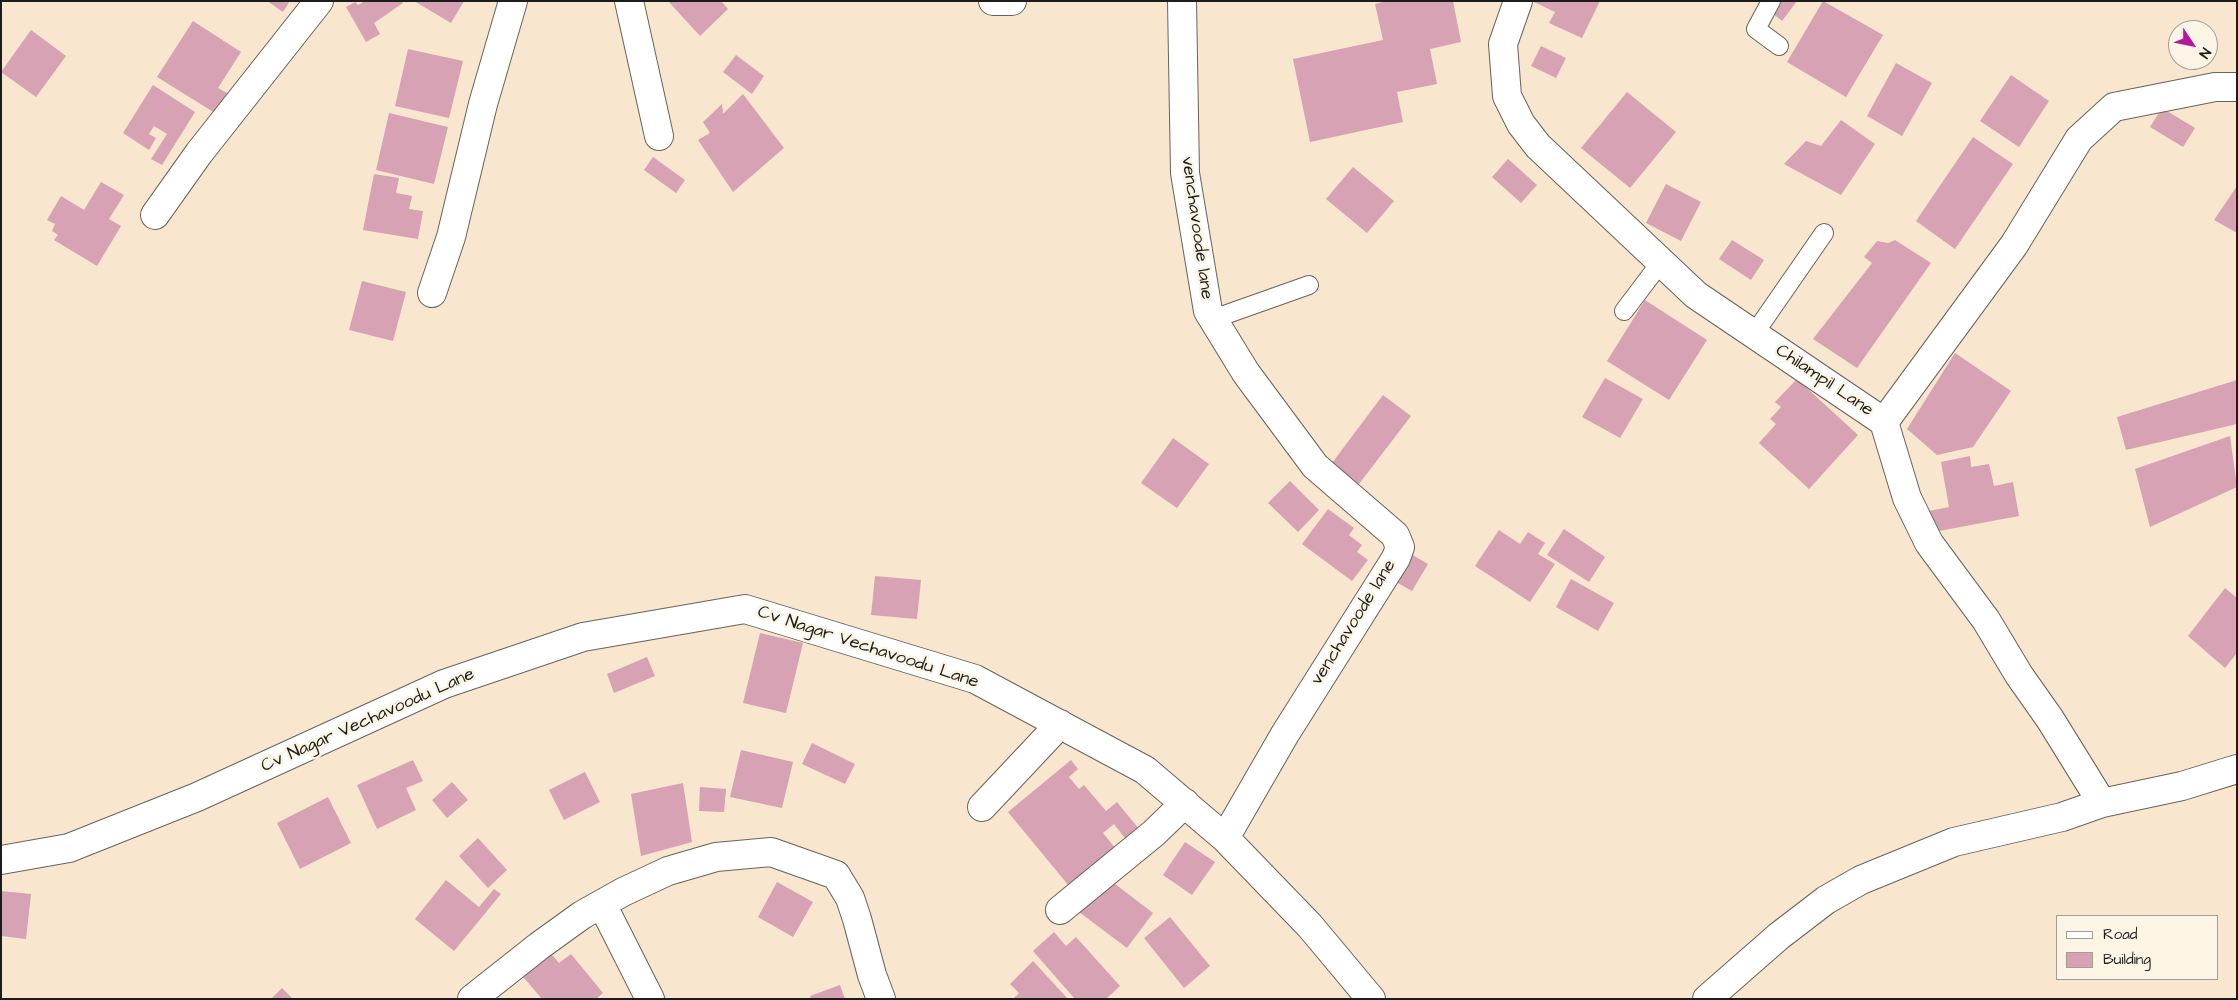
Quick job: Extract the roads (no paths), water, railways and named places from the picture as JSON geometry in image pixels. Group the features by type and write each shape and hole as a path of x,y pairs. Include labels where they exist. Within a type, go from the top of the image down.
{"street":[{"path":"155,215 199,153 318,1"},
{"path":"432,293 451,238 483,104 513,1"},
{"path":"630,1 659,136"},
{"path":"993,1 1012,1"},
{"name":"venchavoode lane","path":"1182,1 1185,172 1208,311 1246,373 1315,466 1395,534 1400,547 1396,558 1285,734 1225,838"},
{"name":"Chilampil Lane","path":"1518,1 1503,44 1507,96 1521,124 1538,146 1696,295 1884,422 2014,245 2079,139 2114,107 2215,87 2237,87"},
{"path":"1884,422 1907,498 1929,543 1986,620 2019,675 2050,719 2102,803"},
{"name":"Cv Nagar Vechavoodu Lane","path":"1,860 69,848 197,797 444,684 500,665 583,637 745,609 975,679 1145,770 1225,838"},
{"path":"982,807 1060,724"},
{"path":"1707,999 1780,936 1826,900 1861,880 1954,842 2062,817 2102,803 2182,786 2220,776 2237,768"},
{"path":"1060,910 1147,839 1185,804"},
{"path":"1225,838 1310,926 1371,999"},
{"path":"472,999 539,946 623,892 668,871 716,857 771,852 836,875 850,898 861,929 872,975 881,999"},
{"path":"602,904 650,999"}],"lane":[{"path":"1771,1 1756,29 1779,46"},
{"path":"1754,334 1824,233"},
{"path":"1624,311 1661,262"},
{"path":"1213,319 1309,285"}]}
